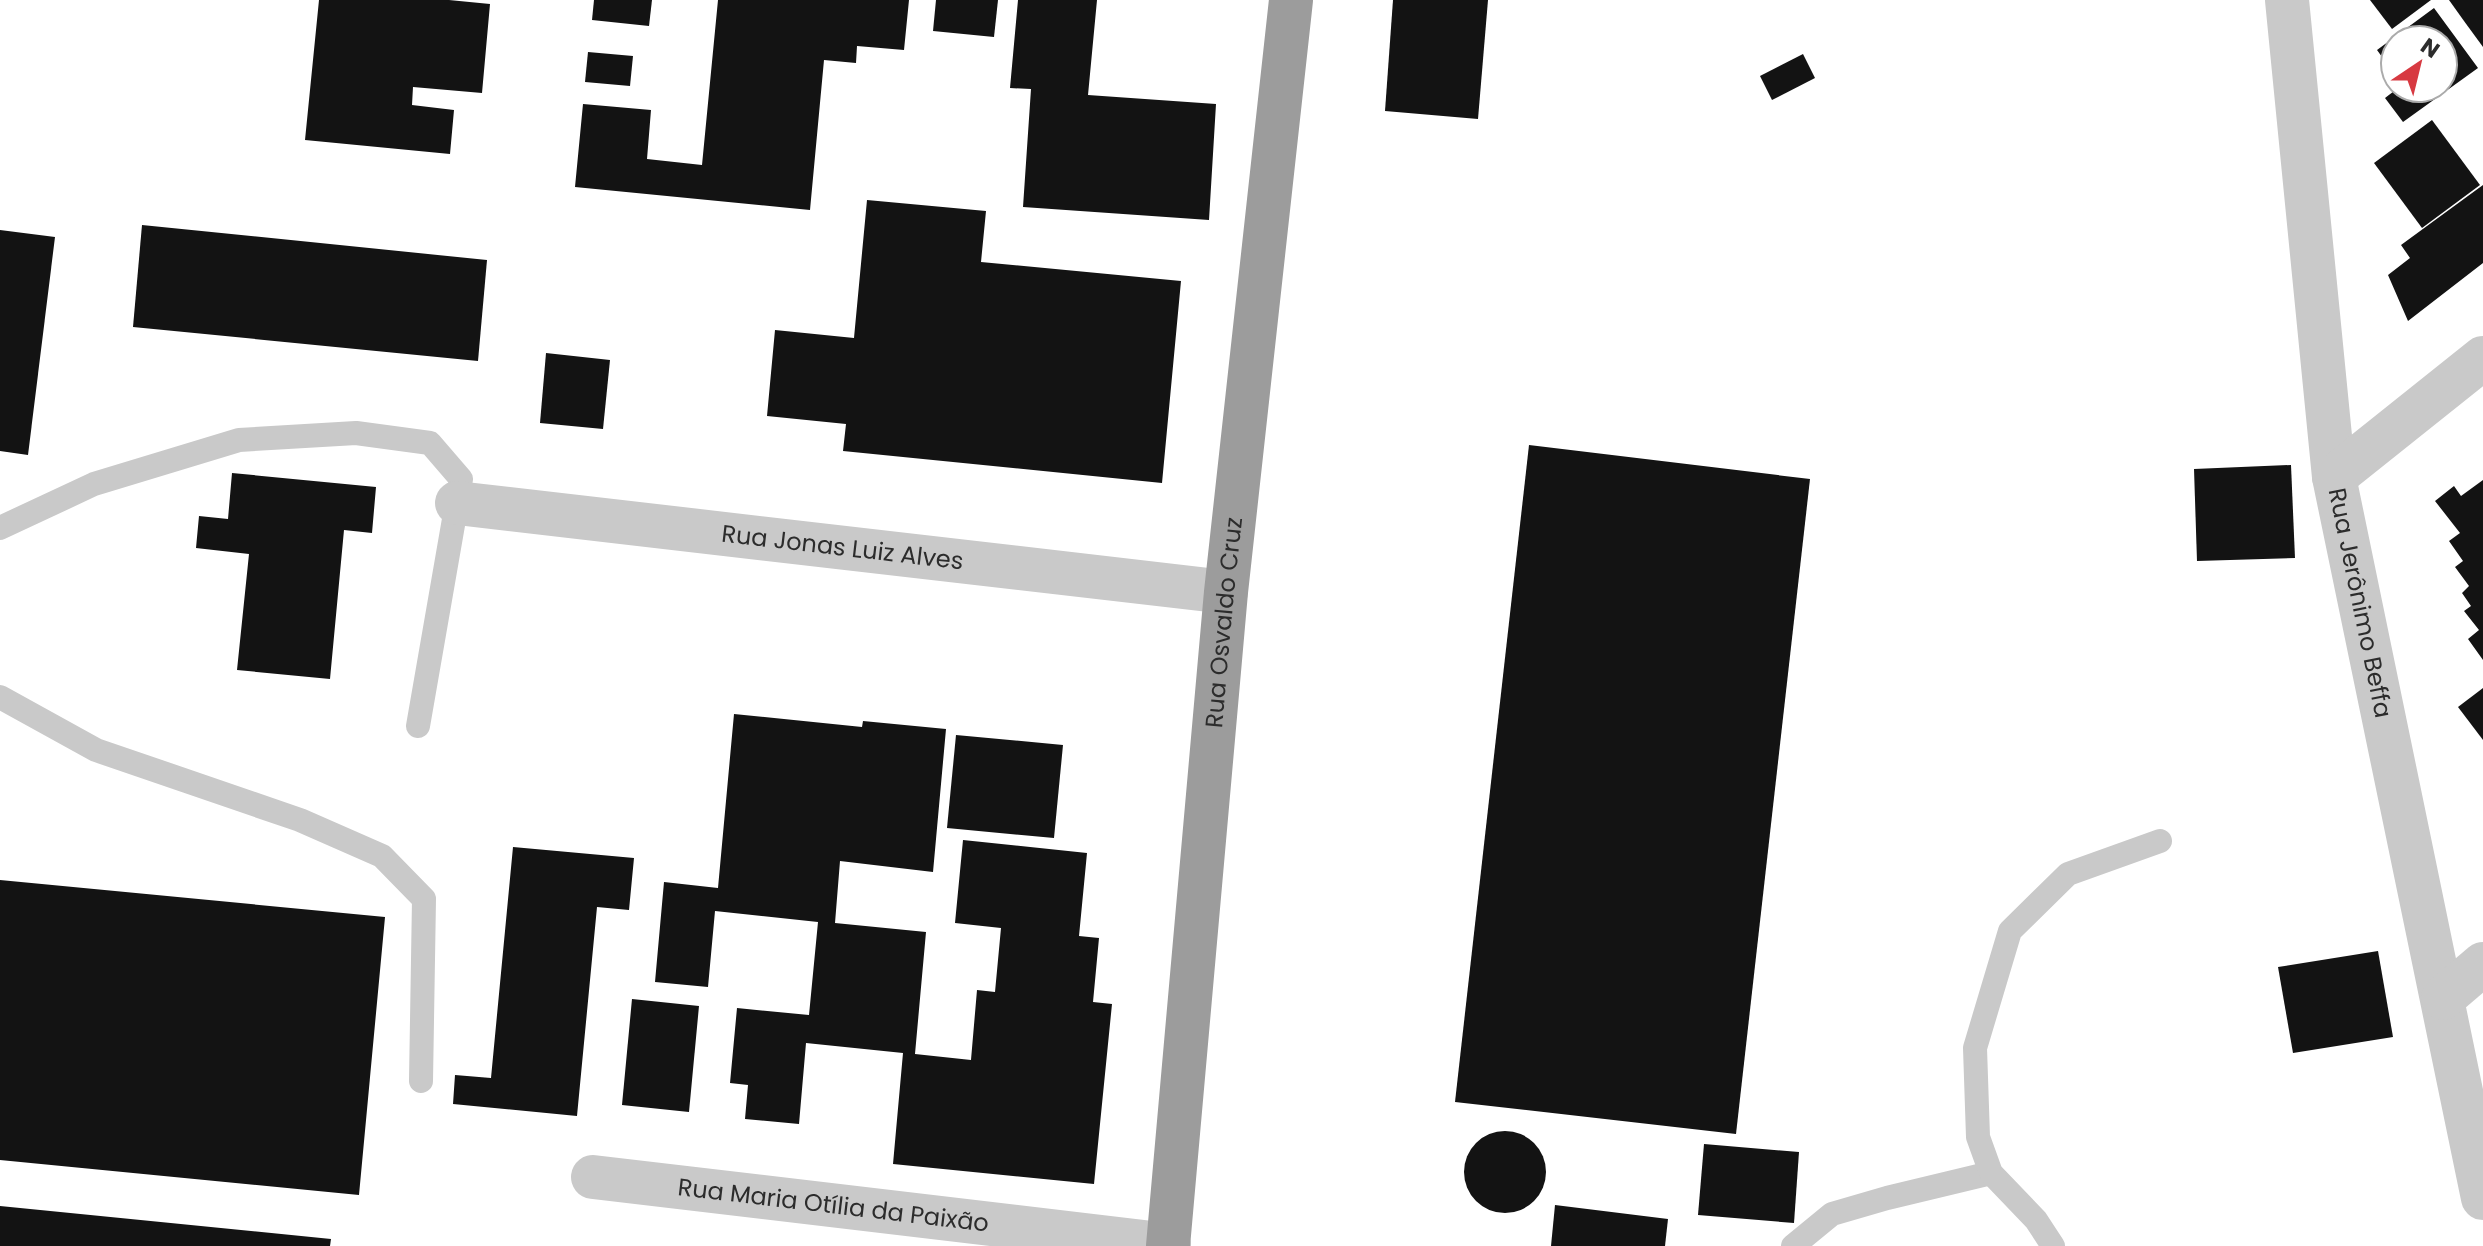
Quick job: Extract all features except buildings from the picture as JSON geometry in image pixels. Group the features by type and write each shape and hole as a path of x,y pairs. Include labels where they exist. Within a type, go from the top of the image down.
{"highway":[{"name":"Rua Osvaldo Cruz","path":"1168,1245 1226,592 1291,0"}],"street":[{"name":"Rua Jerônimo Beffa","path":"2287,0 2334,477 2483,1198"},
{"path":"2334,477 2483,358"},
{"name":"Rua Jonas Luiz Alves","path":"457,503 1226,592"},
{"path":"2443,998 2483,964"},
{"name":"Rua Maria Otília da Paixão","path":"593,1177 1168,1245"}],"lane":[{"path":"0,528 94,484 239,440 356,433 430,443 461,479 418,726"},
{"path":"0,697 96,750 300,820 382,856 424,899 421,1081"},
{"path":"2053,1246 2036,1220 1991,1173 1978,1137 1975,1048 2010,931 2068,874 2160,841"},
{"path":"1793,1246 1832,1214 1991,1173"}]}
